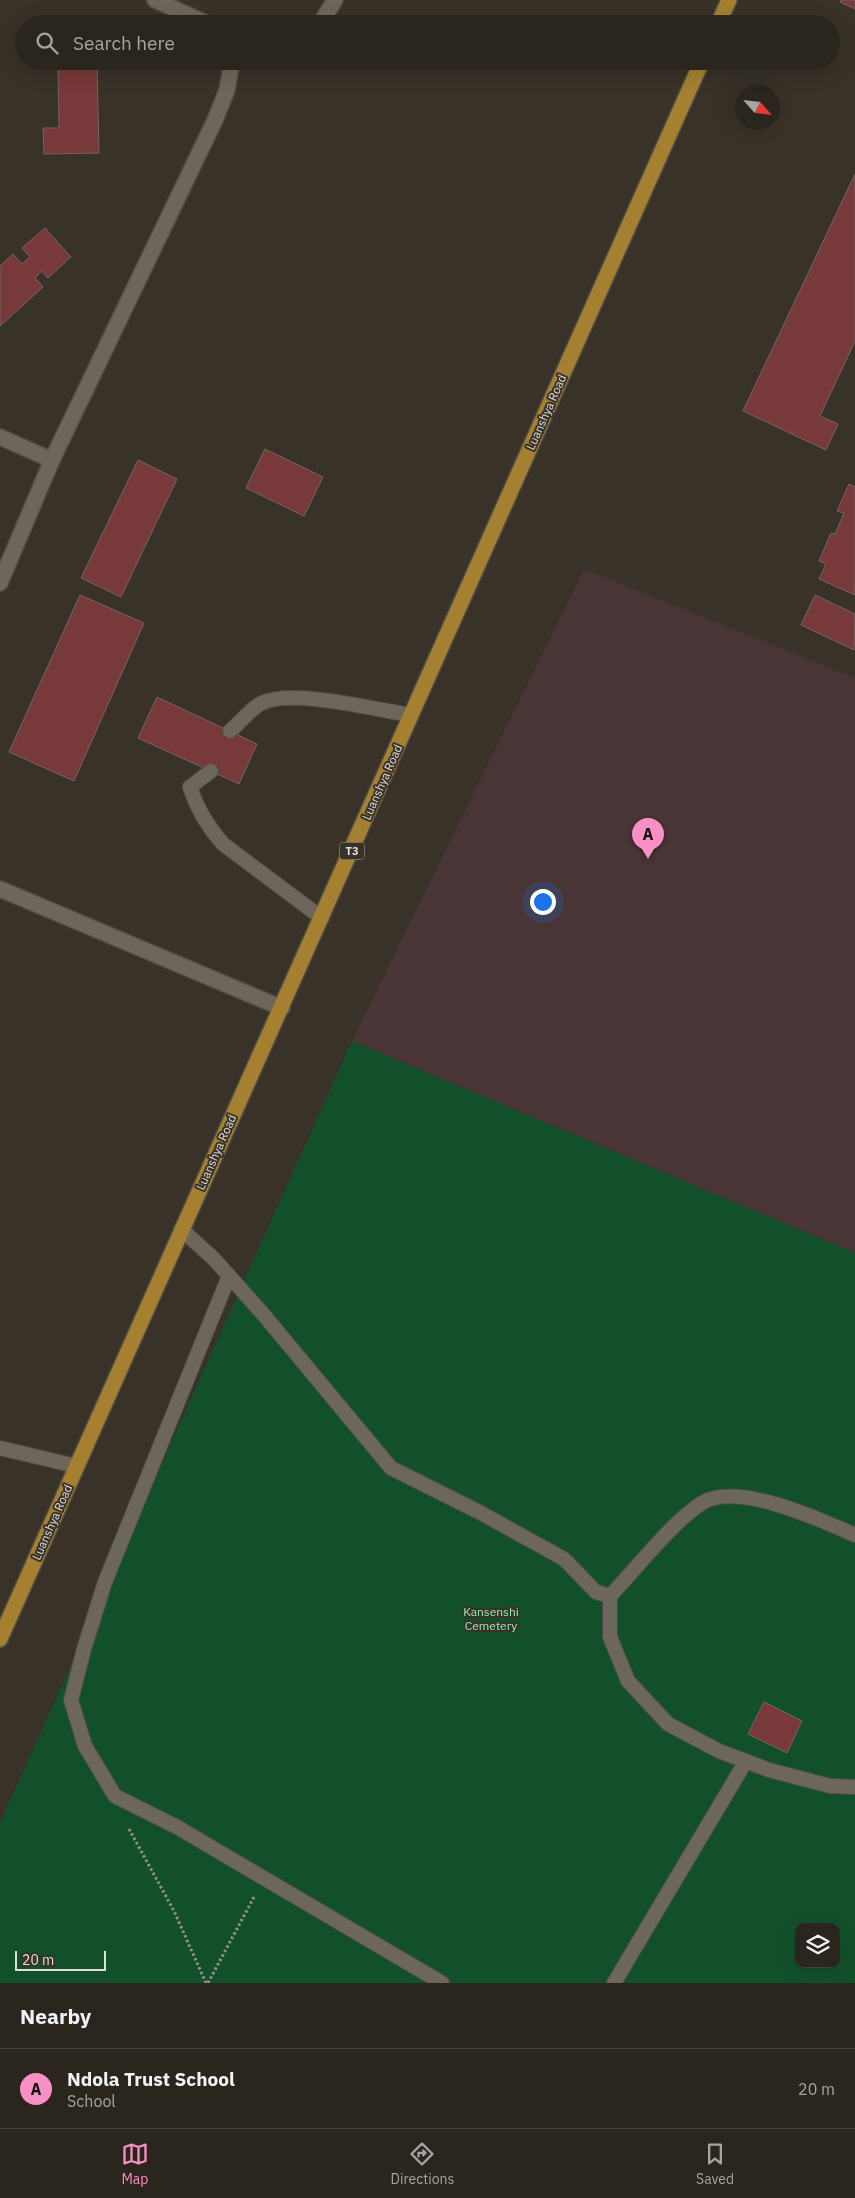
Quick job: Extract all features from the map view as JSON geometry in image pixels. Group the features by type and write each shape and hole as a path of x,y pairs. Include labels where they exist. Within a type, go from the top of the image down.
{"highway":[{"path":"722,15 729,0"},
{"name":"Luanshya Road","path":"0,1639 3,1622 76,1466 282,1008 698,70"}],"street":[{"path":"155,0 188,15"},
{"path":"326,15 335,0"},
{"path":"0,583 52,460 215,120 234,70"},
{"path":"0,437 52,460"},
{"path":"0,889 282,1008"}],"lane":[{"path":"230,731 262,703 277,700 304,698 411,716"},
{"path":"211,772 190,787 195,804 213,832 223,844 322,918"},
{"path":"181,1229 214,1259 229,1276 391,1468 481,1513 564,1559 596,1592 610,1596"},
{"path":"229,1276 105,1582 84,1649 71,1700 85,1746 115,1796 177,1827 442,1983"},
{"path":"0,1448 76,1466"},
{"path":"855,1535 803,1512 763,1502 734,1496 703,1502 678,1524 610,1596 610,1637 628,1680 668,1724 719,1751 769,1770 830,1786 855,1787"},
{"path":"614,1983 746,1761"}],"path":[{"path":"115,1796 135,1842 174,1911 207,1983"},
{"path":"207,1983 264,1879"}],"shaded area":[{"path":"584,569 855,678 855,1253 352,1041"}],"green space":[{"name":"Kansenshi Cemetery","path":"352,1041 855,1253 855,1983 0,1983 0,1823"}],"building":[{"path":"841,0 855,0 855,9 840,2"},
{"path":"58,70 97,70 99,153 44,154 43,128 59,128"},
{"path":"855,174 855,341 820,416 838,424 826,450 743,411"},
{"path":"45,228 71,257 48,278 42,271 35,278 43,287 0,326 0,266 13,254 22,264 30,257 22,248"},
{"path":"265,449 323,477 304,516 246,488"},
{"path":"138,460 177,479 121,597 81,578"},
{"path":"849,484 855,487 855,595 819,579 826,564 819,561 831,533 835,534 844,513 837,511"},
{"path":"80,595 144,623 74,781 9,752"},
{"path":"815,595 855,614 854,650 801,625"},
{"path":"157,697 257,744 239,784 138,738"},
{"path":"764,1702 802,1721 787,1753 748,1734"}],"place":[{"name":"Ndola Trust School","path":"648,859"}]}
